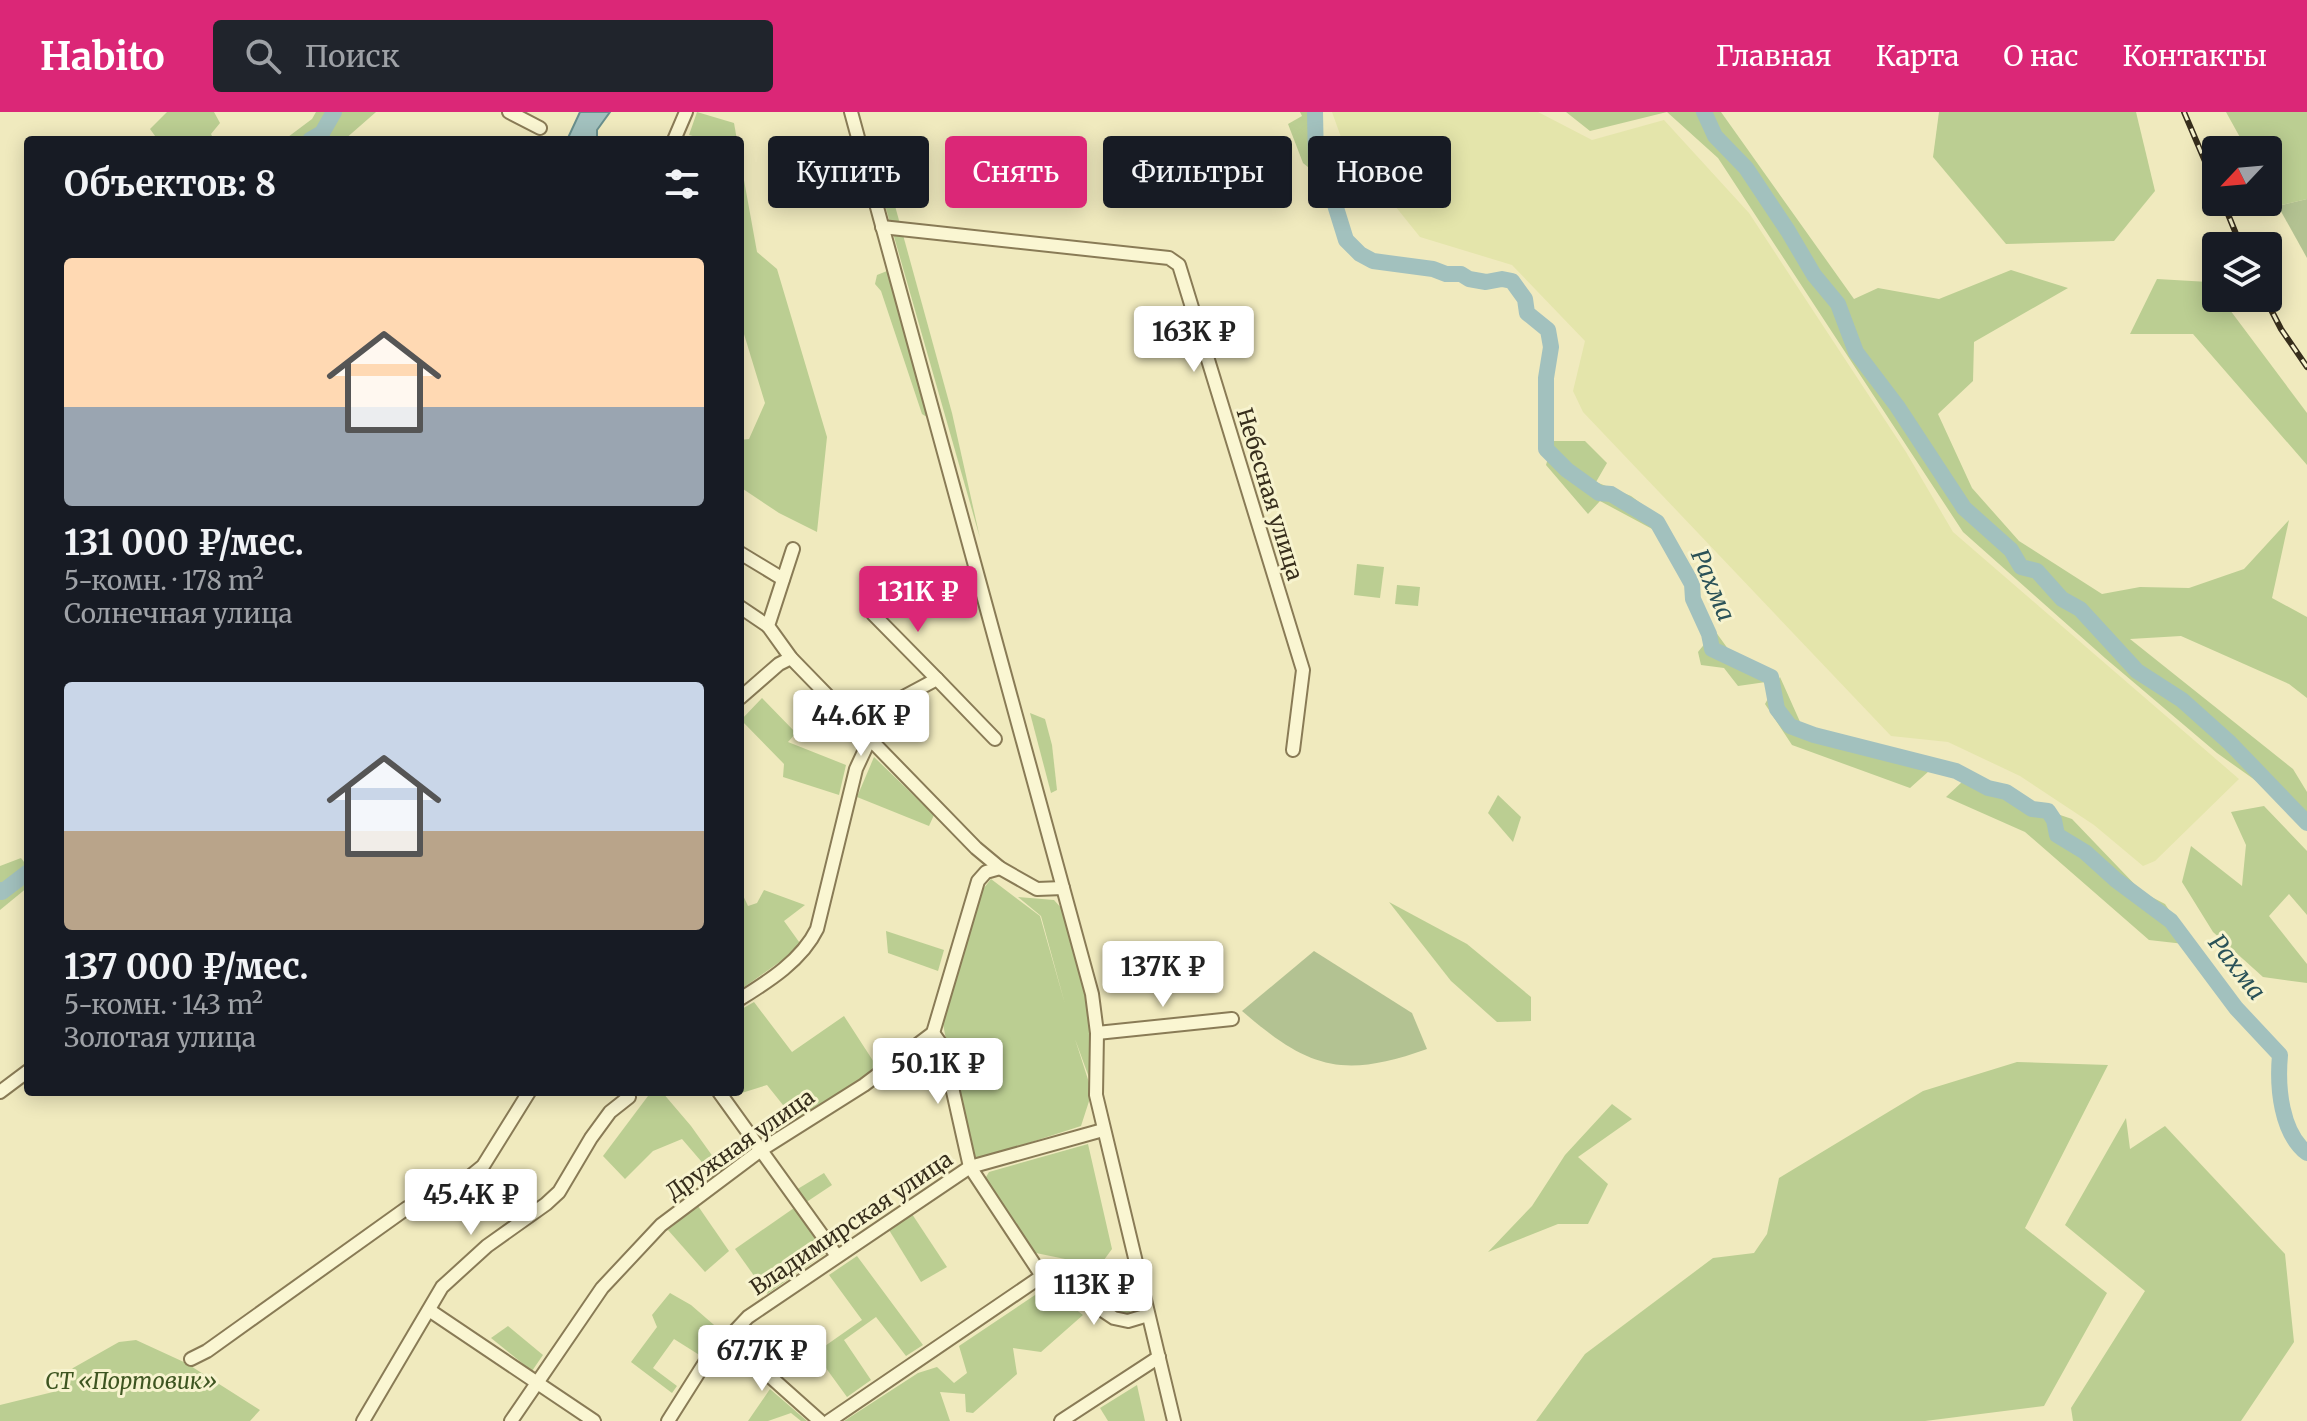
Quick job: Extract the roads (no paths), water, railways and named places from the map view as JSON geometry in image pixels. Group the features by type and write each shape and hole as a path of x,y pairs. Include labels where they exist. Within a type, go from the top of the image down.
{"street":[{"path":"509,112 540,128"},
{"path":"676,136 686,112"},
{"path":"851,112 1092,994 1097,1033 1094,1076 1103,1130 1174,1421"},
{"name":"Небесная улица","path":"882,227 1169,258 1179,265 1303,670 1293,750"},
{"path":"768,626 793,549"},
{"path":"744,555 783,579"},
{"path":"744,610 768,626 791,658 976,848 1000,868 1037,889 1063,888"},
{"path":"873,614 995,739"},
{"path":"744,695 779,664 791,658"},
{"path":"853,724 937,679"},
{"path":"744,996 797,958 810,944 817,929 856,769 869,741"},
{"path":"933,1033 978,881 986,872 1000,868"},
{"path":"1097,1033 1232,1019"},
{"name":"Дружная улица","path":"511,1421 602,1288 661,1225 761,1150 864,1085 933,1033"},
{"name":"Владимирская улица","path":"668,1421 704,1364 748,1317 970,1167 943,1047 933,1033"},
{"path":"0,1092 24,1074"},
{"path":"191,1359 207,1351 407,1208 451,1190 467,1179 483,1166 527,1096"},
{"path":"722,1096 837,1256"},
{"path":"363,1421 442,1287 487,1246 559,1192 601,1125 616,1106 629,1097"},
{"path":"1042,1276 970,1167 1103,1130"},
{"path":"829,1421 1042,1276 1051,1276 1114,1318 1128,1321 1148,1315"},
{"path":"429,1310 594,1421"},
{"path":"727,1338 820,1421"},
{"path":"1061,1421 1159,1357"}],"water":[{"path":"580,112 610,112 597,130 597,136 569,136"}],"waterway":[{"path":"317,136 322,133 334,112"},
{"name":"Рахма","path":"1315,112 1316,163 1332,195 1346,240 1360,254 1373,261 1461,274 1469,279 1512,281 1525,299 1527,313 1548,330 1551,347 1546,378 1546,449 1567,470 1599,493 1611,494 1657,522 1692,584 1693,599 1709,634 1712,649 1771,677 1777,709 1790,726 1814,735 1956,771 1988,788 2006,792 2032,809 2048,811 2054,820 2057,835 2085,852 2116,880 2171,921 2236,1008 2280,1055 2280,1095 2286,1122 2291,1134 2307,1153"},
{"path":"1704,112 1715,136 1746,168 1814,275 1838,304 1856,352 1897,406 1964,508 2011,550 2021,567 2037,571 2062,599 2080,609 2137,671 2182,700 2230,743 2307,823"},
{"path":"0,890 2,892 24,875"}],"railway":[{"path":"2184,112 2202,154"},
{"path":"2229,216 2235,232"},
{"path":"2272,312 2307,367"}],"park label":[{"name":"СТ «Портовик»","path":"131,1381"}]}
